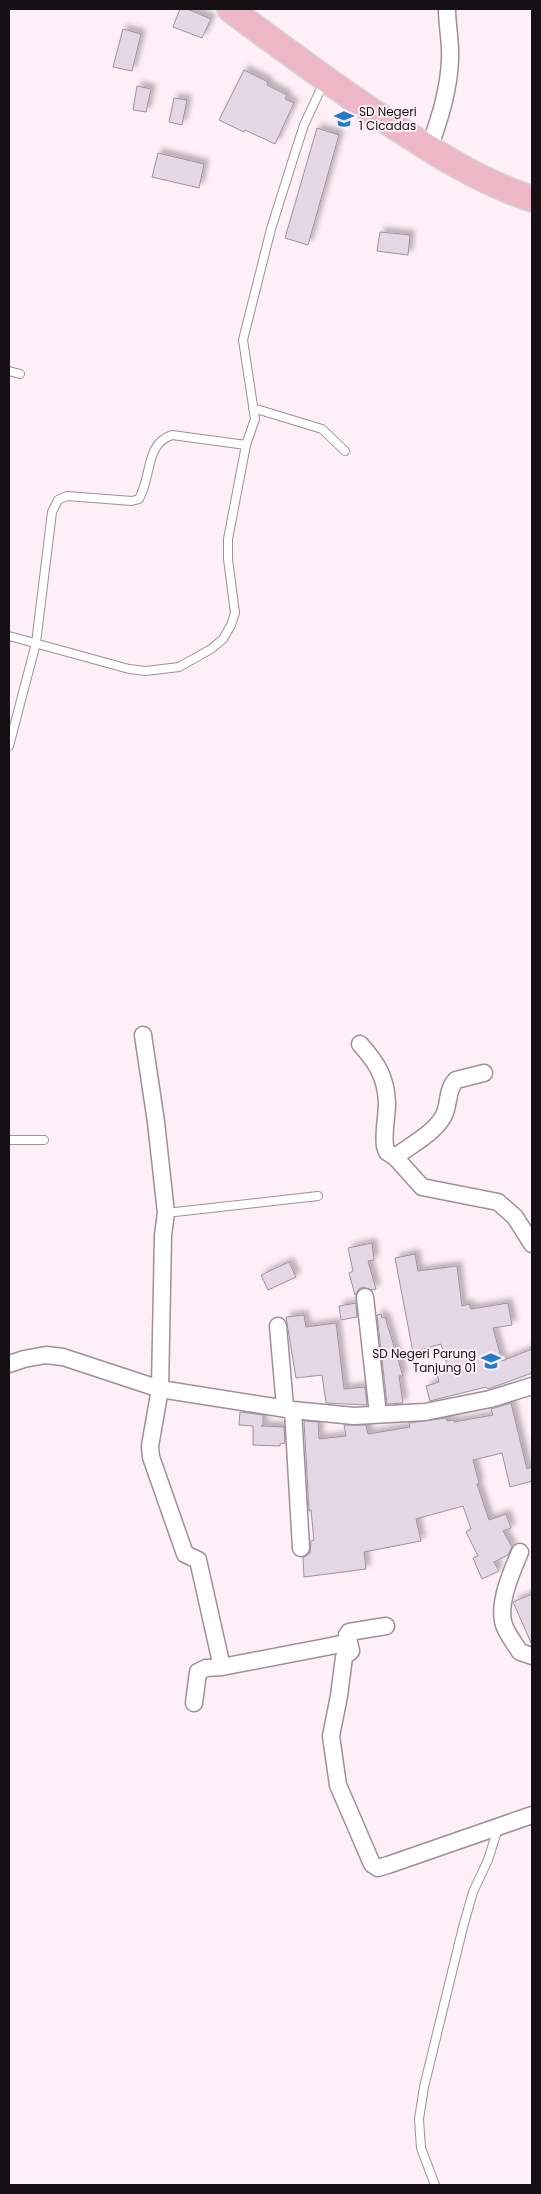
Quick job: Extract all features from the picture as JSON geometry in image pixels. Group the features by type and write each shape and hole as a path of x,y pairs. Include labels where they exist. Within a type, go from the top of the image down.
{"main road":[{"path":"230,9 325,80 429,149 462,169 532,199"}],"street":[{"path":"429,149 442,111 449,79 450,57 447,9"},
{"path":"143,1035 156,1122 166,1213 163,1234 160,1389 150,1446 151,1457 185,1554 198,1560 222,1667"},
{"path":"360,1044 376,1062 383,1079 387,1102 385,1146 387,1152 395,1157 422,1187 498,1202 514,1217 532,1244"},
{"path":"395,1157 432,1131 444,1116 450,1089 456,1080 484,1073"},
{"path":"365,1297 378,1414"},
{"path":"278,1326 289,1409 301,1548"},
{"path":"9,1364 46,1355 63,1357 160,1389 289,1409 354,1416 425,1412 490,1399 532,1386"},
{"path":"520,1552 507,1588 503,1618 505,1626 520,1652 532,1656"},
{"path":"386,1626 349,1632 346,1635 351,1651 344,1657 331,1736 338,1785 372,1864 378,1868 532,1815"},
{"path":"194,1704 198,1672 206,1668 222,1667 349,1642"}],"lane":[{"path":"9,636 129,670 146,671 179,667 197,659 223,639 235,613 228,559 228,539 246,445 255,418 243,340 268,238 304,125 325,80"},
{"path":"9,371 20,374"},
{"path":"254,408 322,429 345,451"},
{"path":"9,746 36,643 52,512 61,497 78,496 132,501 140,498 144,490 155,446 163,438 172,435 246,445"},
{"path":"9,1140 44,1140"},
{"path":"166,1213 318,1196"},
{"path":"435,2185 422,2148 420,2134 419,2119 424,2088 460,1935 473,1892 488,1860 498,1828"}],"building":[{"path":"180,9 187,9 211,19 202,38 173,27"},
{"path":"123,29 141,34 132,71 113,67"},
{"path":"244,70 268,82 267,85 287,95 285,99 294,103 275,144 219,120"},
{"path":"137,86 151,89 146,112 133,110"},
{"path":"174,98 187,100 182,125 169,122"},
{"path":"317,128 339,135 308,245 285,238"},
{"path":"158,153 204,164 199,188 152,177"},
{"path":"380,232 410,235 408,255 377,251"},
{"path":"372,1243 374,1260 368,1261 376,1289 372,1290 363,1287 355,1295 349,1273 353,1271 348,1248"},
{"path":"415,1254 418,1271 457,1266 462,1306 469,1304 471,1309 508,1303 512,1325 493,1328 502,1361 532,1349 532,1373 488,1389 486,1387 430,1401 426,1386 439,1382 437,1374 449,1371 441,1344 413,1352 395,1258"},
{"path":"289,1262 296,1277 268,1290 261,1275"},
{"path":"356,1303 357,1317 341,1320 339,1306"},
{"path":"381,1314 382,1318 385,1317 403,1376 399,1376 403,1403 387,1404 377,1315"},
{"path":"304,1315 306,1327 336,1323 344,1389 365,1387 367,1405 326,1403 322,1375 296,1378 286,1317"},
{"path":"511,1403 527,1469 532,1467 532,1481 510,1487 502,1453 473,1460 479,1483 477,1484 489,1520 506,1514 511,1528 503,1531 512,1547 508,1555 494,1562 499,1571 482,1579 473,1558 478,1556 466,1532 471,1529 463,1506 416,1519 421,1541 364,1552 366,1569 304,1577 303,1558 310,1553 311,1541 314,1540 311,1510 309,1511 304,1421 318,1422 319,1439 346,1436 344,1425 366,1425 368,1434 410,1427 409,1423 446,1418 447,1421 454,1420 454,1422 493,1415 491,1409"},
{"path":"240,1412 263,1415 263,1426 261,1426 284,1427 285,1443 280,1444 280,1446 253,1445 253,1426 239,1425"},
{"path":"532,1594 532,1645 513,1602"}],"place":[{"name":"SD Negeri 1 Cicadas","path":"344,119"},
{"name":"SD Negeri Parung Tanjung 01","path":"491,1361"}]}
